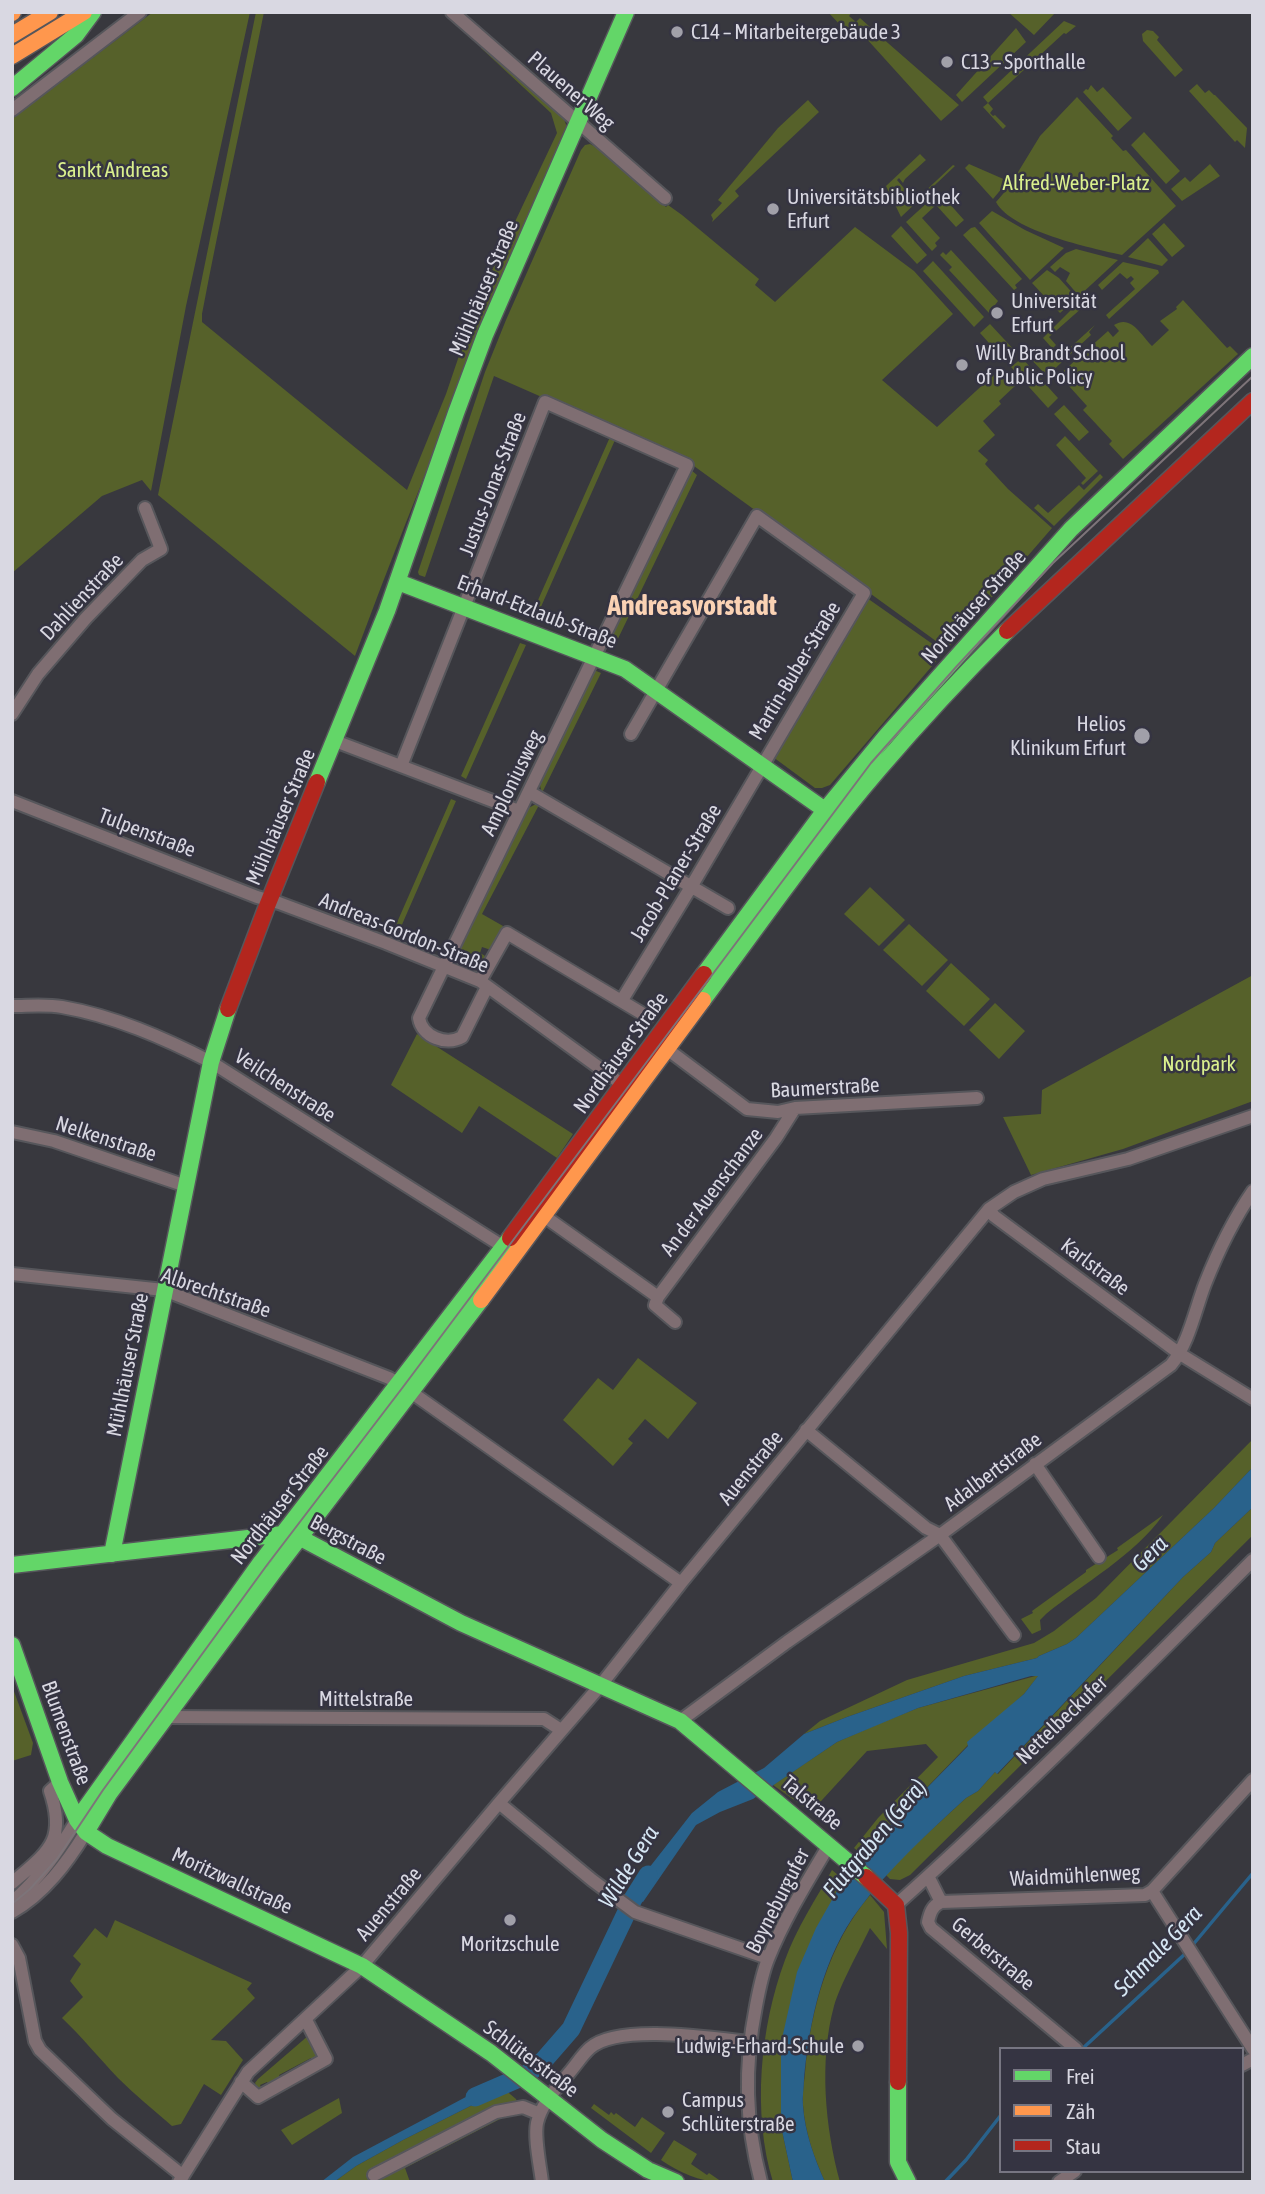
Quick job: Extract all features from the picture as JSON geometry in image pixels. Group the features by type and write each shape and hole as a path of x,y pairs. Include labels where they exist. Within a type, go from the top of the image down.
{"main road":[{"path":"12,36 50,12"},
{"path":"12,56 83,12"},
{"path":"12,88 76,35 93,12"},
{"name":"Mühlhäuser Straße","path":"112,1553 211,1062 237,981 398,582 485,335 626,12"},
{"name":"Nordhäuser Straße","path":"509,1250 544,1216 825,810 886,736 1072,529 1253,356"},
{"name":"Nordhäuser Straße","path":"81,1826 198,1648 283,1534 404,1387 509,1250 624,1085 661,1045 879,769 1015,622 1253,401"},
{"name":"Erhard-Etzlaub-Straße","path":"398,582 625,669 839,820"},
{"name":"Nordhäuser Straße","path":"81,1826 109,1794 167,1717 300,1536 404,1387"},
{"name":"Bergstraße","path":"12,1565 283,1534 300,1536 405,1595 600,1686"},
{"name":"Blumenstraße","path":"12,1645 60,1782 81,1826"},
{"name":"Talstraße","path":"600,1686 680,1721 850,1862 896,1905"},
{"name":"Moritzwallstraße","path":"81,1826 107,1846 362,1966"},
{"path":"896,1905 900,1933 898,2162 908,2182"},
{"name":"Schlüterstraße","path":"362,1966 506,2063 601,2140 648,2170 676,2182"}],"street":[{"path":"12,110 140,12"},
{"name":"Plauener Weg","path":"452,12 665,198"},
{"name":"Justus-Jonas-Straße","path":"466,607 545,402 687,465"},
{"name":"Amploniusweg","path":"483,984 462,1037 454,1042 445,1042 423,1029 419,1018 687,465"},
{"name":"Dahlienstraße","path":"12,714 38,674 86,618 142,560 161,549 145,508"},
{"name":"Martin-Buber-Straße","path":"658,690 757,516 864,593 762,766"},
{"path":"401,766 466,607"},
{"path":"631,734 658,690"},
{"path":"335,741 519,811"},
{"name":"Jacob-Planer-Straße","path":"622,1000 762,766"},
{"path":"529,792 728,908"},
{"name":"Tulpenstraße","path":"12,801 268,901"},
{"name":"Andreas-Gordon-Straße","path":"268,901 386,943 483,984 624,1085"},
{"path":"483,984 507,933 648,1017"},
{"name":"Veilchenstraße","path":"12,1006 60,1006 106,1018 144,1031 211,1062 509,1250"},
{"name":"Baumerstraße","path":"661,1045 747,1109 778,1112 795,1108 977,1098"},
{"name":"An der Auenschanze","path":"658,1297 776,1138 795,1108"},
{"name":"Auenstraße","path":"181,2179 241,2082 265,2054 306,2020 362,1966 600,1686 681,1583 989,1209 1014,1192 1043,1179 1128,1159 1253,1116"},
{"name":"Nelkenstraße","path":"12,1132 54,1141 186,1186"},
{"name":"Adalbertstraße","path":"680,1721 1171,1365 1180,1354 1230,1227 1253,1191"},
{"name":"Karlstraße","path":"989,1209 994,1216 1180,1354 1253,1399"},
{"path":"544,1216 658,1297 655,1305 675,1322"},
{"name":"Albrechtstraße","path":"12,1274 164,1290 389,1378 681,1583"},
{"path":"806,1430 926,1528 940,1535 1014,1636"},
{"path":"1035,1464 1099,1557"},
{"name":"Nettelbeckufer","path":"896,1905 1252,1564"},
{"name":"Mittelstraße","path":"167,1717 544,1719 561,1730"},
{"path":"1152,1891 1253,1780"},
{"path":"12,1883 53,1843 57,1829 56,1809 50,1791 60,1782"},
{"path":"499,1803 635,1912 768,1958"},
{"path":"12,1902 50,1864 81,1826"},
{"path":"12,1912 49,1883 81,1826"},
{"name":"Boyneburgufer","path":"761,2182 748,2120 749,2042 762,1975 789,1914 829,1845"},
{"name":"Gerberstraße","path":"928,1876 940,1902 934,1905 930,1913 928,1922 931,1928 1074,2047"},
{"name":"Waidmühlenweg","path":"940,1902 1145,1895 1152,1891 1253,2049"},
{"path":"12,1945 19,1958 32,2029 40,2050 112,2119 181,2179"},
{"path":"241,2082 258,2097 326,2059 306,2020"},
{"path":"542,2182 536,2125 540,2114 549,2098 590,2048 600,2041 632,2035 660,2034 749,2042"},
{"name":"Schlüterstraße","path":"374,2175 496,2112 523,2107 540,2114"}],"green space":[{"name":"Sankt Andreas","path":"153,12 250,12 186,306 151,491 142,480 102,496 12,573 12,119"},
{"path":"256,12 264,12 209,276 202,322 407,490 446,394 478,300 557,133 551,113 481,48 484,47 564,119 568,130 458,392 355,656 158,495"},
{"path":"828,12 852,12 849,16 856,22 860,18 870,27 855,41"},
{"path":"1008,12 1056,12 1034,35"},
{"path":"1064,21 1076,26 1064,33 988,103 983,97"},
{"path":"1016,28 1026,42 962,102 956,95"},
{"path":"873,30 959,105 941,121 865,37"},
{"path":"1147,30 1153,31 1159,37 1157,40 1183,70 1175,77 1143,41 1142,34"},
{"path":"1197,84 1205,93 1209,90 1215,95 1247,128 1245,148 1237,140 1235,142 1189,91"},
{"path":"1091,85 1097,92 1103,87 1132,118 1118,131 1083,92"},
{"name":"Alfred-Weber-Platz","path":"1077,97 1113,136 1111,138 1123,151 1126,150 1176,206 1122,255 1072,243 1034,230 1004,212 996,202 1009,187 1040,136"},
{"path":"808,100 819,112 735,191 739,196 712,222 711,215 722,203 718,200 778,128"},
{"path":"988,103 993,109 990,113 1006,126 1003,129 983,107"},
{"path":"1144,132 1180,171 1166,184 1131,145"},
{"path":"590,144 600,149 666,207 668,205 682,215 759,279 755,285 775,302 855,227 914,271 953,314 882,380 937,427 1002,367 1016,385 983,421 995,435 978,451 988,460 985,464 1008,489 1052,528 947,649 687,461 494,376 425,577 419,575 485,372 581,150"},
{"path":"920,154 926,160 903,183 899,178 897,180 908,193 913,189 920,196 955,166 901,217 886,186"},
{"path":"969,164 1008,181 993,199 965,168"},
{"path":"1210,164 1220,176 1182,201 1171,189 1185,177 1190,182"},
{"path":"939,192 964,220 956,227 936,205 922,218 940,238 932,251 906,222"},
{"path":"992,211 1064,248 1030,280 979,223"},
{"path":"1164,223 1185,246 1172,257 1152,234"},
{"path":"901,226 927,255 917,264 891,236"},
{"path":"975,227 1022,279 1015,285 1017,288 1014,290 963,235"},
{"path":"1148,238 1168,260 1162,266 1128,257"},
{"path":"1076,249 1118,260 1079,296 1066,281 1070,273 1060,267 1055,272 1050,267 1066,253"},
{"path":"951,250 998,301 989,313 949,270 952,267 940,255 943,252 946,255"},
{"path":"933,261 984,317 974,327 923,271"},
{"path":"1123,262 1158,270 1159,273 1109,319 1106,315 1135,289 1130,283 1134,279 1131,276 1127,279 1120,273 1102,290 1098,285"},
{"path":"1047,270 1059,278 1077,298 1060,313 1032,283"},
{"path":"1183,300 1227,348 1230,346 1238,354 1123,459 1109,444 1112,441 1083,410 1087,406 1059,375 1108,331 1113,337 1119,331 1114,325 1120,322 1135,327 1152,346 1169,330 1160,321 1177,309"},
{"path":"1079,302 1083,307 1049,337 1056,345 1052,349 1055,352 1059,348 1064,353 1095,325 1089,332 1091,335 1047,376 1026,354 1032,348 1041,356 1051,347 1043,338"},
{"path":"990,324 1016,352 1006,362 980,333"},
{"path":"1022,358 1058,398 1048,408 1011,367"},
{"path":"1064,405 1089,432 1079,441 1054,414"},
{"path":"1065,436 1098,471 1083,485 1081,483 1086,478 1056,445"},
{"path":"610,437 615,440 536,618 531,616"},
{"path":"691,470 697,475 613,649 607,647 607,643"},
{"path":"1100,474 1103,477 1054,526 1034,508 1038,504 1048,513 1079,485 1084,490"},
{"path":"867,598 944,652 830,785 815,788 773,757"},
{"path":"520,643 526,645 466,779 461,776"},
{"path":"594,670 601,673 542,793 539,782"},
{"path":"451,799 456,801 397,936 392,934"},
{"path":"539,805 482,914 503,926 491,950 482,947 480,953 487,957 480,968 456,959 455,955 527,809"},
{"path":"870,887 905,920 879,946 844,914"},
{"path":"909,924 948,960 922,986 883,950"},
{"path":"951,963 990,999 964,1026 926,991"},
{"name":"Nordpark","path":"1253,975 1253,1101 1123,1149 1031,1175 1003,1117 1041,1114 1042,1090"},
{"path":"995,1003 1025,1031 999,1059 969,1030"},
{"path":"417,1034 573,1134 557,1158 479,1106 462,1133 391,1085"},
{"path":"638,1358 697,1403 668,1439 645,1419 628,1439 633,1443 613,1466 563,1420 598,1378 613,1390"},
{"path":"1253,1439 1253,1467 1214,1508 1067,1644 1037,1658 964,1676 804,1734 820,1721 907,1680 1034,1643 1054,1631 1096,1598"},
{"path":"1253,1507 1253,1535 910,1875 900,1880 890,1879 886,1875 903,1856 966,1798 978,1791 995,1772 998,1774 1183,1577 1211,1552 1215,1543"},
{"path":"1163,1515 1124,1556 1046,1614 1040,1620 1041,1630 1032,1634 1021,1619 1033,1613 1032,1611 1086,1570 1118,1550 1117,1548"},
{"path":"1039,1675 1024,1694 968,1745 863,1855 854,1848 878,1818 938,1757 926,1744 867,1751 811,1812 773,1785 837,1742 878,1724 918,1708"},
{"path":"12,1686 33,1743 31,1755 12,1761"},
{"path":"832,1870 844,1880 781,2126 793,2182 773,2182 762,2128 761,2099 770,2013 776,1986 790,1948"},
{"path":"870,1895 884,1912 887,1949 870,1928 834,2006 825,2071 828,2117 840,2182 825,2182 811,2145 804,2115 803,2093 808,2050 817,2002 833,1956 843,1934"},
{"path":"115,1920 252,1983 247,1989 255,1998 211,2040 226,2041 243,2060 221,2095 204,2084 181,2124 172,2126 138,2096 62,2018 83,1997 70,1981 81,1964 73,1956 95,1928 107,1938"},
{"path":"309,2035 321,2055 314,2064 311,2058 279,2075 281,2081 270,2087 267,2082 260,2085 263,2091 258,2090 255,2083 258,2079"},
{"path":"504,2089 516,2099 521,2114 502,2116 405,2168 410,2182 334,2182 356,2166 403,2140"},
{"path":"339,2098 342,2113 292,2145 281,2130"},
{"path":"594,2104 609,2115 611,2112 614,2115 616,2113 635,2127 642,2117 665,2133 651,2153 591,2108"},
{"path":"674,2140 697,2154 691,2164 722,2182 690,2176 661,2160"}],"water":[{"path":"1253,1467 1253,1507 1215,1543 1211,1552 1183,1577 997,1774 995,1772 978,1791 966,1798 896,1865 847,1927 827,1968 820,1990 804,2079 806,2126 825,2182 793,2182 781,2126 781,2043 797,1972 816,1928 841,1884 872,1844 968,1746 967,1742 1024,1694 1038,1676 918,1708 837,1742 753,1799 696,1825 643,1902 629,1895 631,1891 692,1813 718,1792 764,1768 804,1734 964,1676 1037,1658 1076,1638 1214,1508"},
{"path":"494,2082 504,2089 403,2140 356,2166 334,2182 321,2182 353,2157"}],"waterway":[{"name":"Schmale Gera","path":"1191,1947 1253,1873"},
{"name":"Wilde Gera","path":"475,2097 526,2075 544,2060 571,2029 633,1899 648,1875"},
{"name":"Schmale Gera","path":"1084,2047 1186,1953"},
{"name":"Schmale Gera","path":"945,2182 999,2118"}],"tram line":[{"path":"12,1904 30,1889 57,1859 103,1790 267,1565 871,763 1053,563 1253,376"}],"traffic: fast":[{"path":"12,88 76,35 93,12"},
{"path":"317,782 387,611 485,335 626,12"},
{"path":"704,974 825,810 886,736 1071,529 1253,356"},
{"path":"398,582 625,669 832,815"},
{"path":"703,1000 857,796 895,750 1007,631"},
{"path":"112,1554 211,1062 228,1009"},
{"path":"77,1820 261,1562 510,1238"},
{"path":"86,1832 109,1794 275,1570 481,1300"},
{"path":"12,1565 283,1534 295,1535 461,1623 680,1721 866,1877"},
{"path":"12,1645 60,1782 77,1820 86,1832 107,1846 362,1966 491,2053 602,2140 648,2170 676,2182"},
{"path":"898,2082 898,2162 908,2182"}],"traffic: slow":[{"path":"12,35 50,12"},
{"path":"12,56 84,12"},
{"path":"481,1300 703,1000"}],"traffic: jam":[{"path":"1007,631 1253,401"},
{"path":"228,1009 317,782"},
{"path":"510,1238 704,974"},
{"path":"866,1877 896,1905 899,1933 898,2082"}],"place":[{"name":"C14 – Mitarbeitergebäude 3","path":"677,32"},
{"name":"C13 – Sporthalle","path":"947,62"},
{"name":"Universitätsbibliothek Erfurt","path":"773,209"},
{"name":"Universität Erfurt","path":"997,313"},
{"name":"Willy Brandt School of Public Policy","path":"962,365"},
{"name":"Helios Klinikum Erfurt","path":"1142,736"},
{"name":"Moritzschule","path":"510,1920"},
{"name":"Ludwig-Erhard-Schule","path":"858,2046"},
{"name":"Campus Schlüterstraße","path":"668,2112"}],"district":[{"name":"Andreasvorstadt","path":"692,606"}],"water label":[{"name":"Gera","path":"1150,1554"},
{"name":"Flutgraben (Gera)","path":"875,1839"}]}
